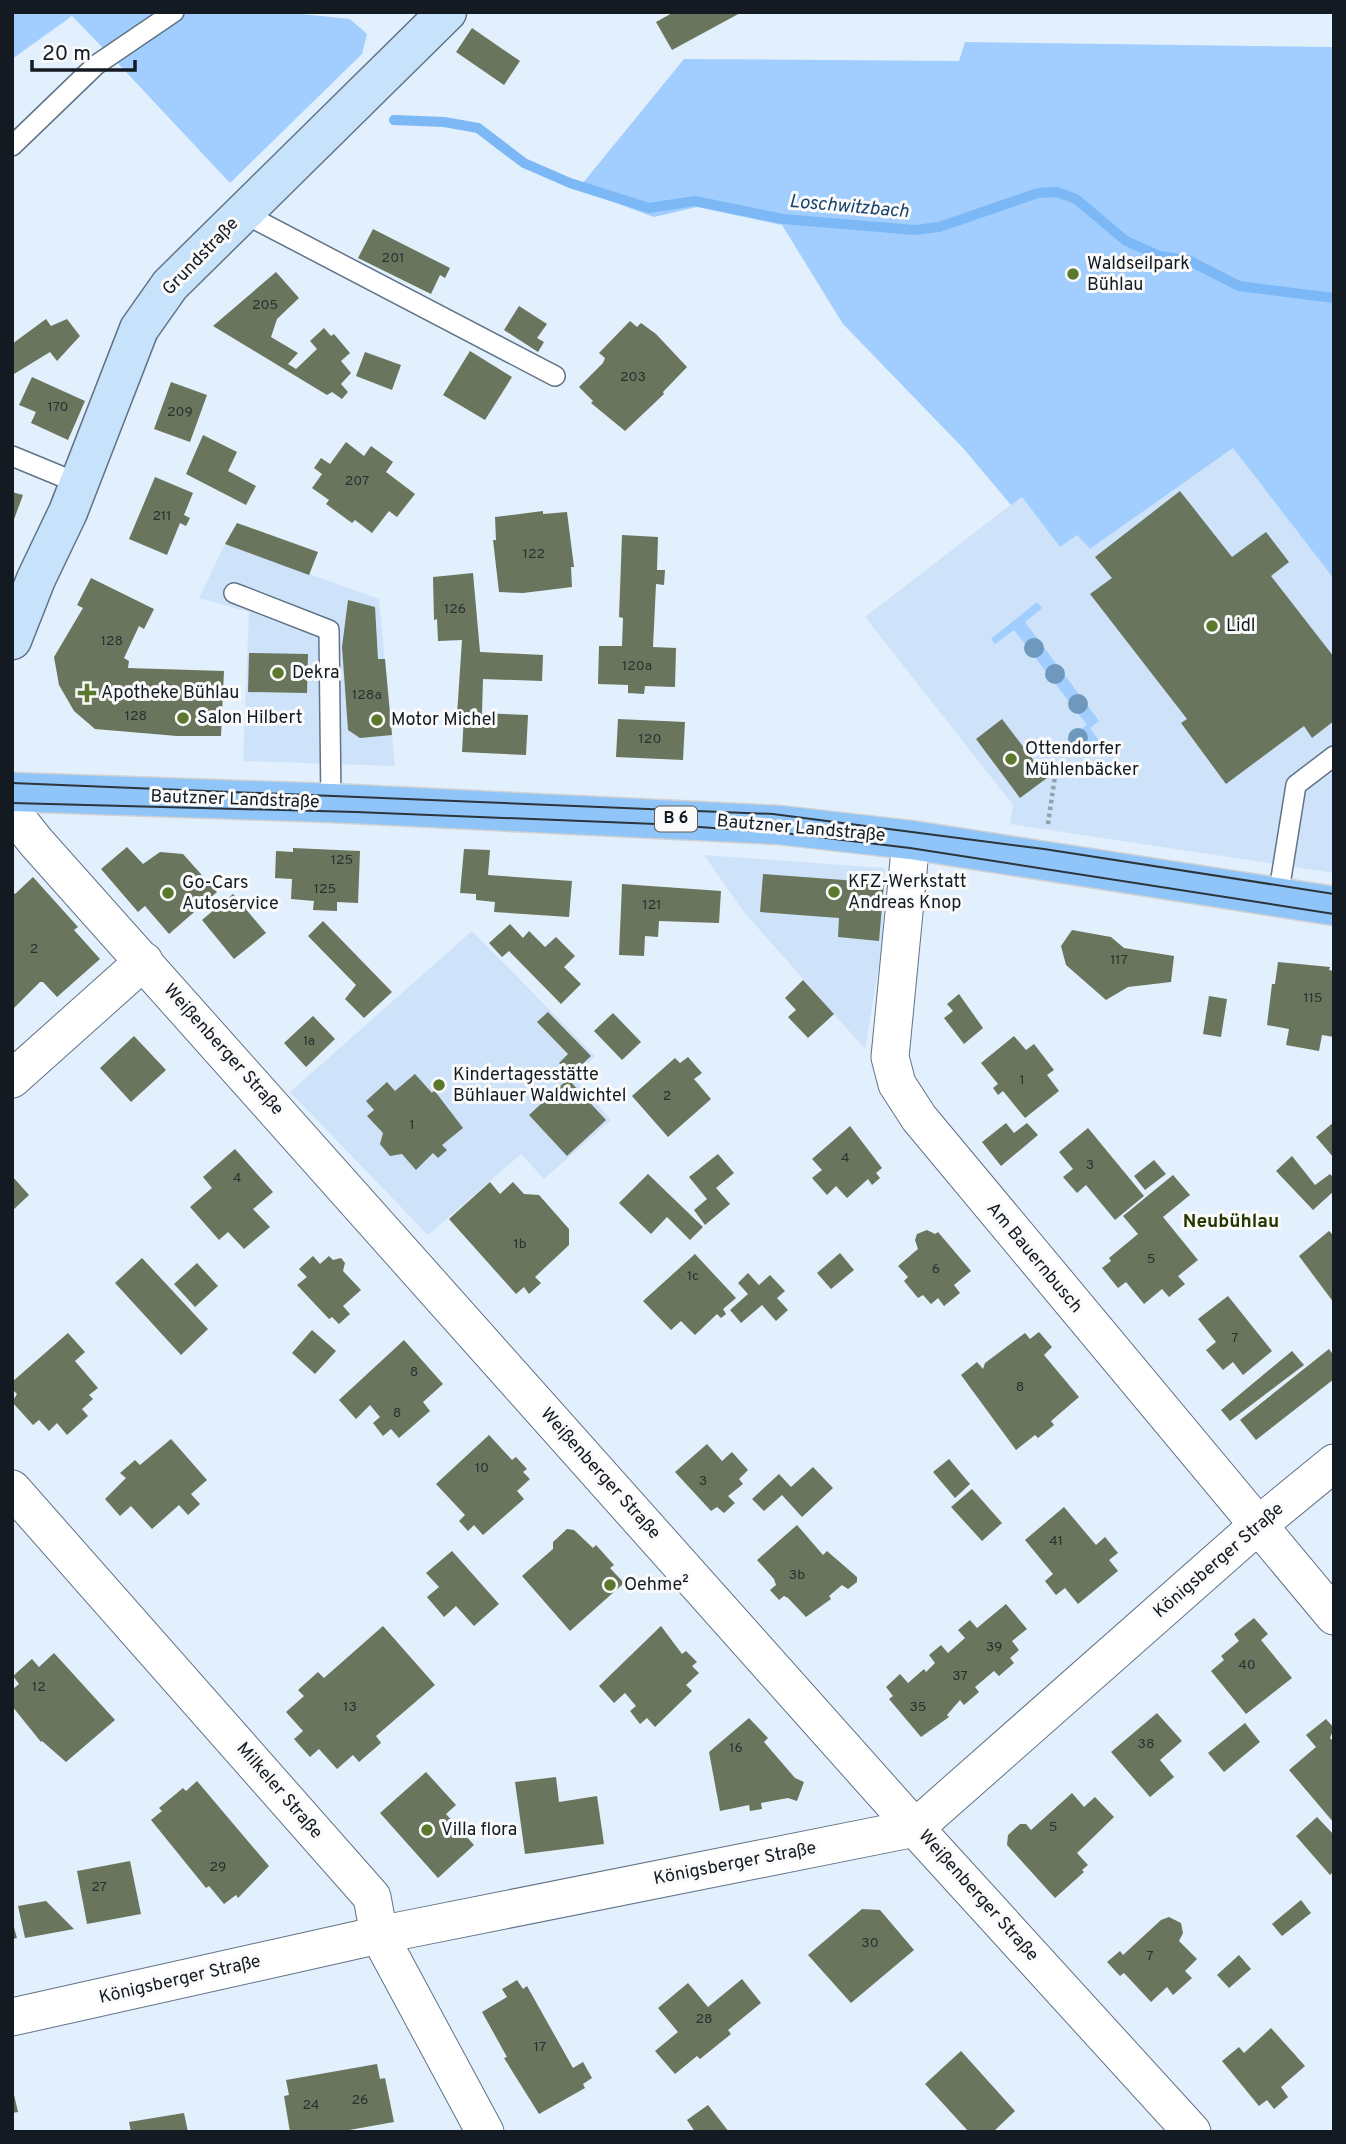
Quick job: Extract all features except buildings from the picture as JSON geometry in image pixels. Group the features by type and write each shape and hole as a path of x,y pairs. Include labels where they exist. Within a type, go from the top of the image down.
{"main road":[{"name":"Grundstraße","path":"12,640 80,484 139,329 170,285 444,13"},
{"name":"Bautzner Landstraße","path":"12,792 331,803 765,824 911,840 1334,906"}],"street":[{"name":"Weißenberger Straße","path":"12,811 36,842 915,1828 1192,2132"},
{"name":"Am Bauernbusch","path":"911,840 890,1058 897,1084 928,1129 1256,1527 1334,1616"},
{"path":"12,1079 144,961"},
{"name":"Königsberger Straße","path":"12,2017 379,1936 915,1828 1256,1527 1334,1463"},
{"name":"Milkeler Straße","path":"12,1489 372,1897 379,1936 485,2132"}],"lane":[{"path":"12,146 96,65 174,12"},
{"path":"243,213 555,376"},
{"path":"12,456 80,484"},
{"path":"234,593 329,630 331,803"},
{"path":"1278,897 1296,785 1334,756"}],"path":[{"path":"1043,860 1057,762"}],"shaded area":[{"path":"12,12 157,12 103,48 72,16 12,59"},
{"path":"189,12 282,12 350,19 367,34 362,54 230,183 112,57"},
{"name":"Waldseilpark Bühlau","path":"965,42 1334,47 1334,579 1233,448 1090,549 1077,535 1060,547 1022,497 1011,505 963,448 843,324 782,225 697,207 654,217 578,189 684,59 959,61"},
{"path":"1233,448 1334,579 1334,873 1010,824 1013,805 865,617 1022,496 1060,547 1077,535 1090,549"},
{"path":"225,544 379,599 395,766 243,761 249,612 199,598"},
{"path":"1037,602 1042,608 1025,622 1099,721 1090,728 1105,749 1067,739 1087,725 1014,630 995,644 991,639"},
{"path":"704,855 885,868 882,947 865,1049 743,911"},
{"name":"Kindertagesstätte Bühlauer Waldwichtel","path":"472,931 595,1056 574,1078 611,1120 544,1179 521,1154 428,1235 290,1092"}],"waterway":[{"name":"Loschwitzbach","path":"394,120 444,122 478,128 524,163 570,183 649,208 695,201 783,219 915,230 939,227 1038,193 1057,192 1076,199 1126,241 1160,256 1188,260 1239,286 1334,298"}],"tram line":[{"path":"12,783 773,814 1044,849 1334,894"},
{"path":"12,803 356,812 656,824 784,833 910,848 1334,914"}],"place":[{"name":"Waldseilpark Bühlau","path":"1073,274"},
{"name":"Lidl","path":"1212,626"},
{"name":"Dekra","path":"278,673"},
{"name":"Apotheke Bühlau","path":"87,693"},
{"name":"Salon Hilbert","path":"183,718"},
{"name":"Motor Michel","path":"377,720"},
{"name":"Ottendorfer Mühlenbäcker","path":"1011,759"},
{"name":"KFZ-Werkstatt Andreas Knop","path":"834,892"},
{"name":"Go-Cars Autoservice","path":"168,893"},
{"name":"Kindertagesstätte Bühlauer Waldwichtel","path":"439,1085"},
{"name":"Oehme²","path":"610,1585"},
{"name":"Villa flora","path":"427,1830"}],"district":[{"name":"Neubühlau","path":"1231,1222"}]}
